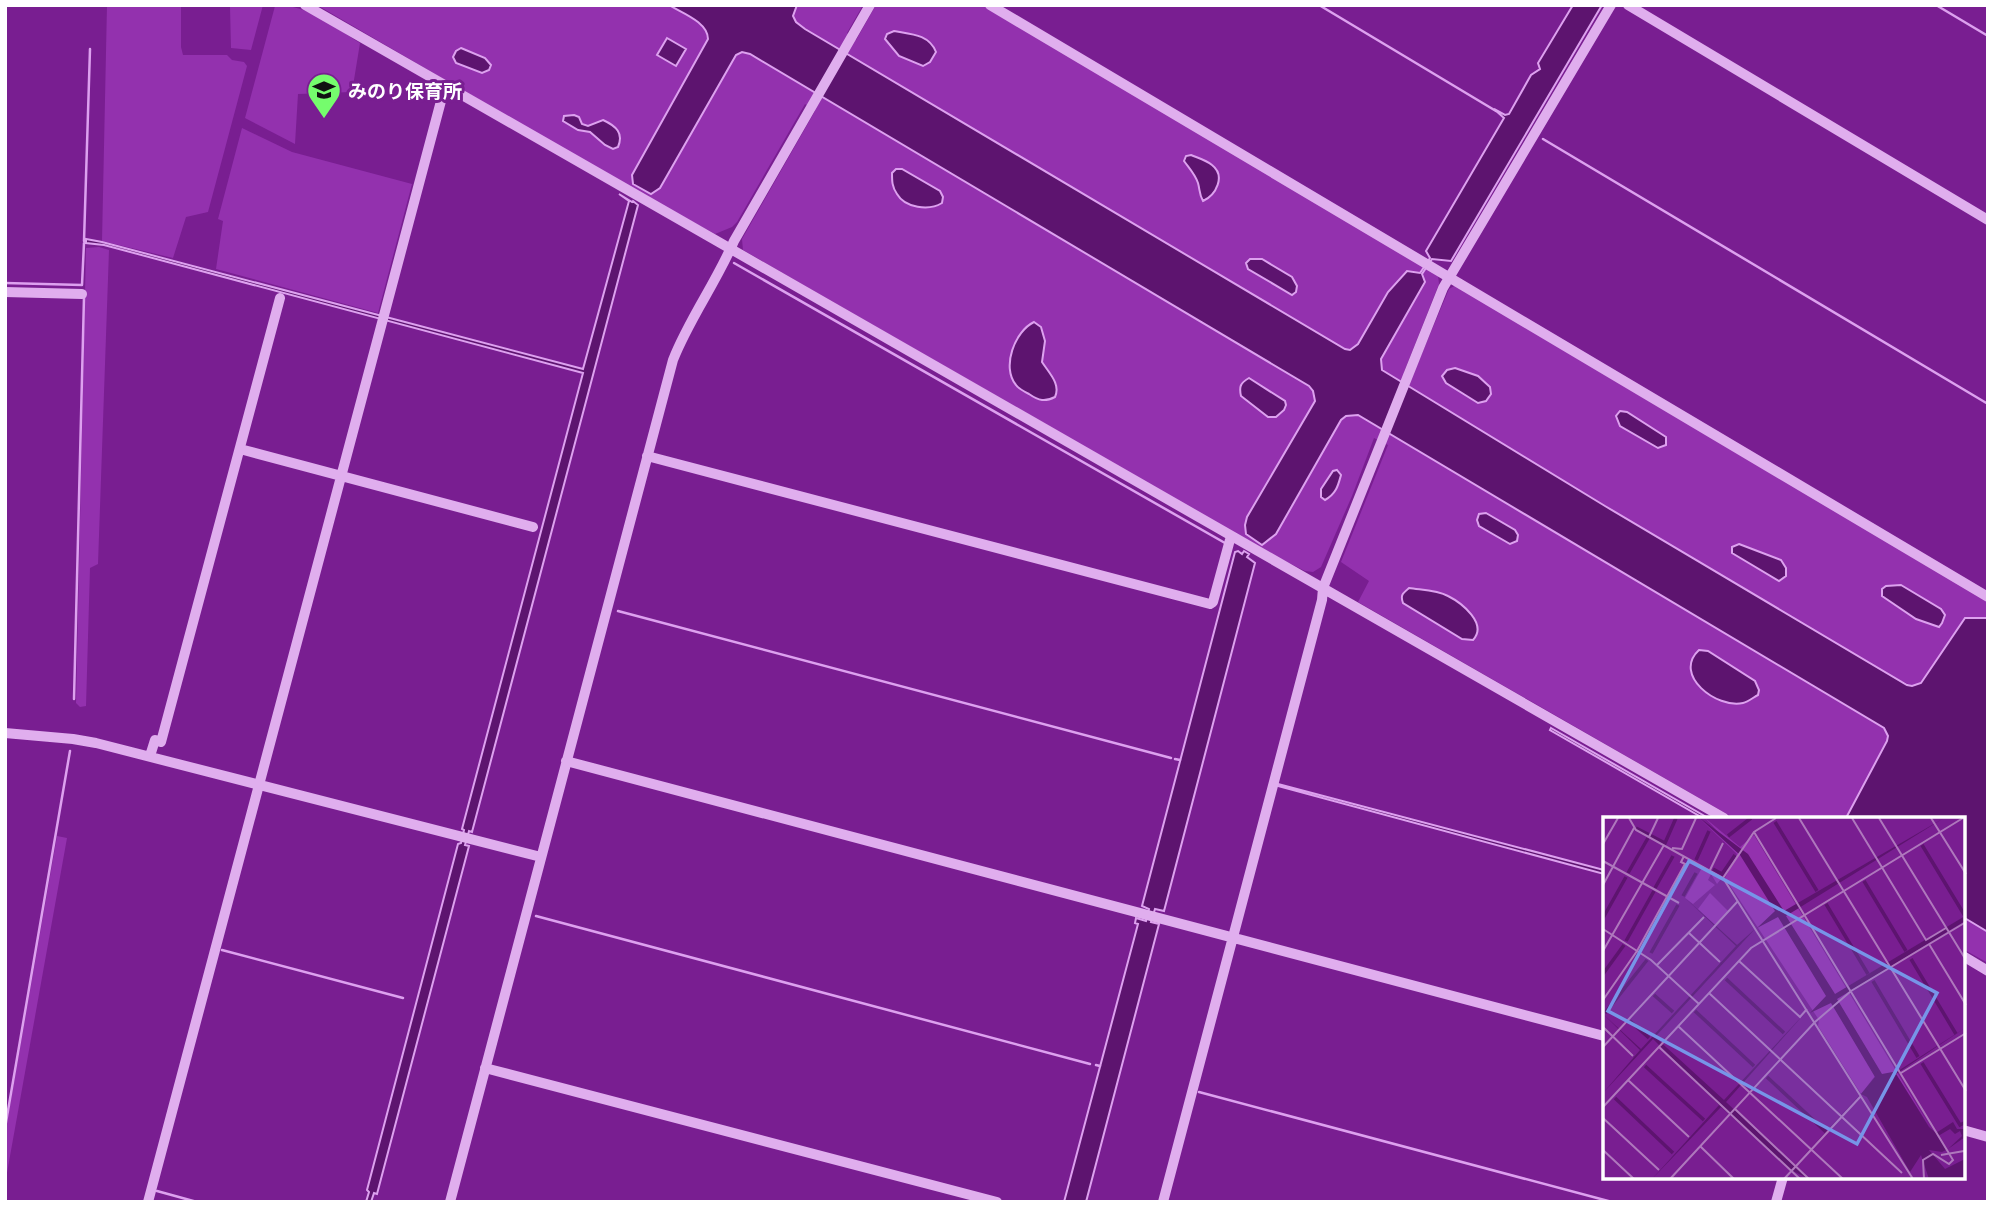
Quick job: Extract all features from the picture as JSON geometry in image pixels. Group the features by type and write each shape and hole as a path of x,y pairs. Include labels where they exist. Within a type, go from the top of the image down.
{"street":[{"path":"305,5 1722,817"},
{"path":"450,1202 673,360 682,336 726,261 730,249 870,5"},
{"path":"990,5 1988,597"},
{"path":"1163,1202 1323,588 1449,277 1611,5"},
{"path":"1628,5 1988,220"},
{"path":"148,1202 445,86"},
{"path":"5,292 82,293"},
{"path":"150,756 155,740 161,742 280,298"},
{"path":"240,449 533,527"},
{"path":"647,456 1210,604 1213,602 1231,536"},
{"path":"5,733 73,739 150,756 541,857"},
{"path":"566,761 1603,1035"},
{"path":"1965,957 1988,971"},
{"path":"485,1068 997,1202"},
{"path":"1965,1130 1988,1136"},
{"path":"1776,1202 1782,1179"}],"shaded area":[{"path":"107,5 181,5 183,55 227,55 247,66 208,212 186,217 173,258 102,241"},
{"path":"206,5 263,5 251,50 231,48 230,7"},
{"path":"277,5 310,13 360,43 352,92 298,94 295,144 245,118"},
{"path":"317,5 863,5 847,33 856,40 876,5 985,5 1438,275 1439,284 1404,372 1412,377 1449,289 1456,285 1988,601 1988,618 1965,618 1921,683 1912,686 1902,681 1884,728 1887,741 1847,817 1732,817 1358,602 1369,581 1341,562 1388,445 1374,438 1321,567 1313,572 1305,571 743,250 742,239 815,111 805,104 737,222 715,234 618,181"},
{"path":"669,5 797,5 793,16 805,29 1350,350 1358,344 1388,292 1407,271 1420,273 1430,258 1426,251 1504,118 1494,109 1505,115 1509,114 1531,75 1540,69 1538,63 1573,5 1602,5 1451,261 1432,259 1422,274 1425,282 1381,359 1382,370 1907,685 1921,683 1965,618 1988,618 1988,932 1965,918 1965,817 1847,817 1887,741 1884,728 1358,415 1346,416 1341,420 1276,534 1262,545 1246,534 1247,517 1315,401 1309,386 750,54 742,52 736,55 660,188 651,194 633,184 632,175 708,39 704,28"},
{"path":"894,31 918,36 929,42 936,52 930,62 923,66 899,56 885,39 887,34"},
{"path":"667,38 686,49 676,66 657,55"},
{"path":"461,48 485,58 491,65 489,70 482,73 456,63 453,57"},
{"path":"564,116 579,117 582,124 588,126 603,120 612,125 618,130 618,147 613,149 590,132 578,130 563,121"},
{"path":"242,128 292,152 412,184 378,313 216,269 223,221 218,219"},
{"path":"1191,155 1210,163 1218,174 1218,185 1203,201 1197,180 1184,161 1186,156"},
{"path":"896,169 902,169 940,191 942,203 931,207 918,207 901,199 893,186 892,173"},
{"path":"619,194 638,205 472,832 469,831 465,845 469,846 377,1194 374,1193 371,1202 366,1202 583,373 104,245 86,243 86,239 583,369 629,201"},
{"path":"99,247 109,250 98,564 90,568 86,706 80,707 76,703 86,248"},
{"path":"1250,259 1262,259 1292,277 1297,286 1296,292 1292,295 1248,269 1246,263"},
{"path":"1034,322 1041,327 1045,341 1042,362 1056,388 1055,397 1048,400 1036,398 1019,388 1010,369 1016,341"},
{"path":"1455,368 1478,376 1490,387 1491,394 1486,401 1478,403 1446,383 1442,376 1447,370"},
{"path":"1249,378 1285,401 1284,410 1276,417 1268,417 1241,396 1241,386"},
{"path":"1620,411 1627,412 1666,437 1666,445 1658,448 1620,426 1616,416"},
{"path":"1337,470 1341,475 1338,486 1325,500 1321,497 1321,489 1333,471"},
{"path":"1486,513 1515,530 1517,541 1510,544 1479,526 1479,514"},
{"path":"1739,544 1781,560 1786,568 1786,576 1779,581 1732,553 1732,547"},
{"path":"1235,552 1249,554 1247,557 1255,563 1164,911 1155,909 1151,922 1159,924 1086,1202 1064,1202 1138,924 1135,923 1136,918 1146,921 1149,909 1142,906"},
{"path":"1901,585 1941,609 1945,615 1939,627 1916,619 1882,596 1882,589 1886,586"},
{"path":"1409,588 1439,592 1460,604 1475,621 1477,634 1473,640 1462,639 1403,603 1403,594"},
{"path":"1699,650 1708,651 1755,681 1758,695 1745,702 1733,703 1721,701 1701,688 1691,670 1692,660"},
{"path":"1551,728 1706,817 1701,817 1550,730"},
{"path":"1278,786 1603,870 1603,874"},
{"path":"57,836 67,838 5,1184 5,1134"},
{"path":"1965,918 1988,932 1988,963 1965,950"}],"waterway":[{"path":"1319,5 1496,111"},
{"path":"1936,5 1988,36"},
{"path":"84,241 90,49"},
{"path":"1543,139 1988,404"},
{"path":"5,283 82,285 84,243"},
{"path":"734,263 1225,543"},
{"path":"74,699 84,297"},
{"path":"618,611 1171,758"},
{"path":"5,1128 70,751"},
{"path":"1175,759 1180,760"},
{"path":"536,916 1090,1064"},
{"path":"222,950 403,998"},
{"path":"1096,1065 1100,1066"},
{"path":"1199,1092 1612,1202"},
{"path":"157,1191 197,1202"}],"place":[{"name":"みのり保育所","path":"324,120"}]}
